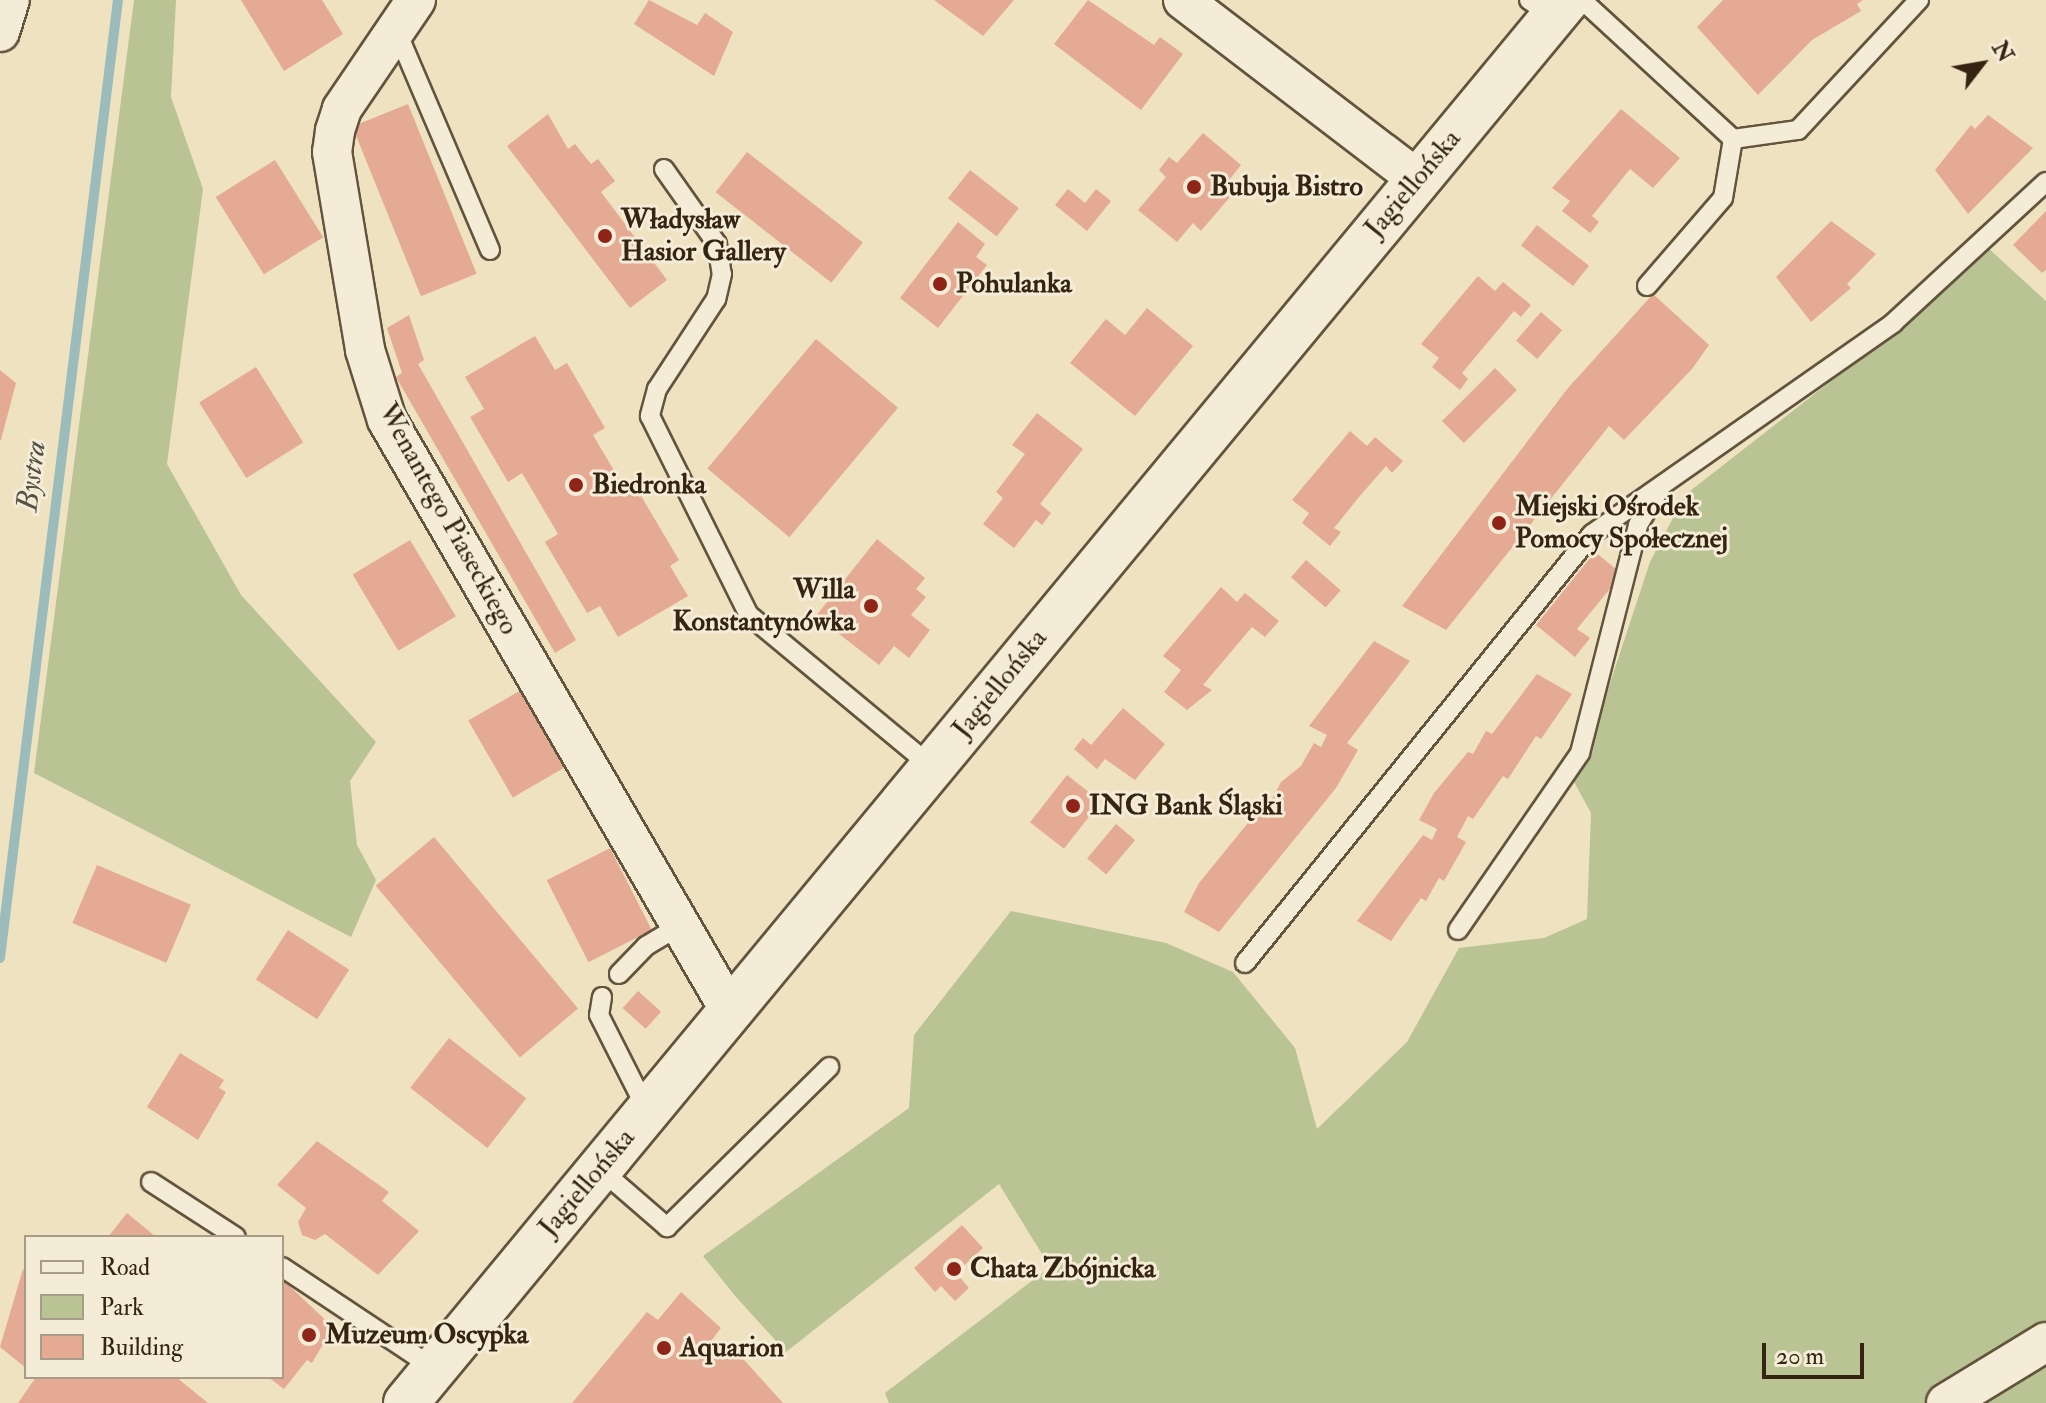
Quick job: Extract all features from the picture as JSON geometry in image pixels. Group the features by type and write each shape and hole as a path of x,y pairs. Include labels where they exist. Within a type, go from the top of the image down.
{"street":[{"name":"Wenantego Piaseckiego","path":"416,0 342,109 332,152 365,350 387,420 678,927 729,1009"},
{"path":"1183,0 1417,179"},
{"name":"Jagiellońska","path":"406,1403 1558,4"},
{"path":"1946,1403 2046,1342"}],"lane":[{"path":"1733,139 1798,130 1919,0"},
{"path":"1558,4 1615,24 1733,139"},
{"path":"397,32 490,250"},
{"path":"1647,286 1723,198 1733,139"},
{"path":"664,169 717,244 722,274 716,299 657,389 650,416 749,615 932,767"},
{"path":"1245,963 1592,534 1893,323 2046,182"},
{"path":"1458,930 1580,753 1638,525 1664,483"},
{"path":"619,974 646,946 678,927"},
{"path":"602,997 599,1015 647,1110"},
{"path":"600,1169 667,1227 829,1067"},
{"path":"151,1182 233,1235"},
{"path":"284,1268 434,1368"}],"green space":[{"path":"134,0 176,0 171,97 203,189 167,464 241,595 376,742 350,781 357,845 376,880 351,937 34,773"},
{"path":"1988,248 2046,301 2046,1403 889,1403 885,1393 1050,1267 999,1184 786,1352 736,1297 703,1256 909,1108 914,1035 1011,911 1166,943 1233,972 1295,1048 1317,1129 1407,1042 1459,948 1544,938 1587,919 1591,813 1572,778 1586,756 1650,562 1685,495 1899,328"}],"building":[{"path":"241,0 322,0 343,34 284,71"},
{"path":"649,0 697,25 705,13 733,32 714,76 634,24"},
{"path":"934,0 1014,0 983,36"},
{"path":"1088,0 1154,45 1160,37 1183,54 1141,110 1054,44"},
{"path":"1723,0 1863,0 1857,4 1861,11 1812,40 1758,95 1697,27"},
{"path":"408,104 477,274 421,296 352,126"},
{"path":"1621,109 1680,158 1653,188 1630,169 1592,216 1599,222 1590,233 1562,211 1570,201 1552,188"},
{"name":"Władysław Hasior Gallery","path":"548,114 568,149 575,144 591,164 598,159 615,181 601,192 667,280 630,308 507,146"},
{"path":"1988,115 2033,148 1968,214 1935,170 1971,125 1975,129"},
{"name":"Bubuja Bistro","path":"1203,133 1241,165 1226,184 1235,191 1201,231 1193,223 1177,242 1138,210 1166,177 1159,170 1169,157 1177,163"},
{"path":"747,152 863,243 831,283 716,192"},
{"path":"275,160 323,237 264,274 216,197"},
{"path":"970,170 1019,208 997,237 948,198"},
{"path":"1068,189 1085,203 1096,189 1111,201 1087,231 1055,205"},
{"path":"2046,211 2046,270 2042,273 2013,245"},
{"path":"1831,221 1876,254 1847,284 1851,288 1811,322 1776,277"},
{"path":"958,222 985,244 976,257 987,265 938,328 900,298"},
{"path":"1537,225 1589,266 1573,286 1521,245"},
{"path":"1478,276 1495,291 1503,282 1531,305 1521,317 1514,311 1462,373 1468,379 1460,390 1432,367 1439,358 1421,344"},
{"name":"Miejski Ośrodek Pomocy Społecznej","path":"1653,294 1709,345 1692,369 1624,440 1609,426 1446,630 1402,606 1568,388"},
{"path":"1147,308 1193,346 1135,416 1070,363 1106,319 1125,335"},
{"path":"1541,312 1562,330 1537,359 1516,341"},
{"path":"409,315 424,360 418,364 576,640 555,653 396,377 402,373 387,328"},
{"name":"Biedronka","path":"535,336 555,370 567,363 605,428 593,435 628,494 637,489 679,560 670,566 688,596 618,637 600,606 587,613 545,542 558,534 522,473 508,482 470,417 484,409 465,377"},
{"path":"816,339 898,408 789,537 707,468"},
{"path":"256,367 303,442 246,478 199,403"},
{"path":"1495,368 1517,390 1464,443 1442,421"},
{"path":"0,370 16,383 1,440 0,440"},
{"path":"1037,413 1083,449 1040,504 1051,513 1042,525 1036,520 1014,548 983,524 1003,498 996,492 1025,454 1012,445"},
{"path":"1350,431 1367,446 1375,437 1403,461 1392,473 1386,466 1359,497 1334,528 1341,532 1330,546 1302,523 1309,513 1292,500"},
{"name":"Willa Konstantynówka","path":"877,539 925,578 916,589 926,597 911,615 930,630 909,658 894,646 879,665 816,616"},
{"path":"410,540 456,616 398,651 353,575"},
{"path":"1595,552 1622,574 1577,629 1590,638 1575,657 1536,625"},
{"path":"1306,560 1341,590 1326,608 1291,577"},
{"path":"1221,587 1237,602 1245,593 1279,621 1265,637 1252,627 1203,685 1212,690 1187,710 1164,692 1181,670 1163,656"},
{"path":"1374,641 1410,661 1347,743 1358,750 1336,788 1219,932 1184,912 1199,883 1265,802 1269,805 1281,782 1301,766 1314,743 1321,747 1327,735 1309,726"},
{"path":"1537,674 1572,694 1541,739 1536,736 1508,779 1503,776 1473,819 1468,816 1457,837 1466,842 1444,881 1439,878 1426,901 1421,898 1391,941 1357,921 1423,835 1432,840 1437,829 1419,820 1434,793 1468,752 1473,754 1486,731 1492,734"},
{"path":"528,686 572,763 513,798 468,720"},
{"path":"1123,708 1165,744 1135,780 1105,759 1097,769 1074,749 1083,738 1091,745"},
{"path":"1067,775 1101,801 1064,849 1030,822"},
{"path":"1116,824 1135,840 1106,875 1087,858"},
{"path":"434,837 578,1009 520,1057 376,886"},
{"path":"610,848 652,930 589,962 547,880"},
{"path":"97,865 191,905 166,963 72,923"},
{"path":"288,930 349,970 317,1019 256,979"},
{"path":"638,991 661,1012 646,1029 623,1008"},
{"path":"449,1038 526,1098 487,1148 410,1088"},
{"path":"180,1053 224,1080 219,1088 226,1092 198,1140 147,1107"},
{"path":"317,1141 389,1192 382,1201 419,1231 378,1275 325,1234 315,1240 302,1235 298,1222 306,1208 277,1185"},
{"path":"127,1213 154,1235 110,1235"},
{"path":"962,1225 983,1248 956,1273 969,1288 955,1301 941,1286 935,1292 914,1268"},
{"path":"23,1269 24,1366 0,1347"},
{"path":"284,1281 333,1327 312,1363 307,1360 284,1389 271,1379 284,1379"},
{"name":"Aquarion","path":"681,1292 721,1328 708,1345 723,1359 736,1351 783,1403 572,1403 647,1312 658,1320"},
{"path":"35,1379 178,1379 208,1403 18,1403"}],"waterway":[{"name":"Bystra","path":"0,958 118,0"}],"place":[{"name":"Bubuja Bistro","path":"1194,187"},
{"name":"Władysław Hasior Gallery","path":"605,236"},
{"name":"Pohulanka","path":"940,284"},
{"name":"Biedronka","path":"576,485"},
{"name":"Miejski Ośrodek Pomocy Społecznej","path":"1499,523"},
{"name":"Willa Konstantynówka","path":"871,606"},
{"name":"ING Bank Śląski","path":"1073,806"},
{"name":"Chata Zbójnicka","path":"954,1269"},
{"name":"Muzeum Oscypka","path":"309,1335"},
{"name":"Aquarion","path":"664,1348"}]}
